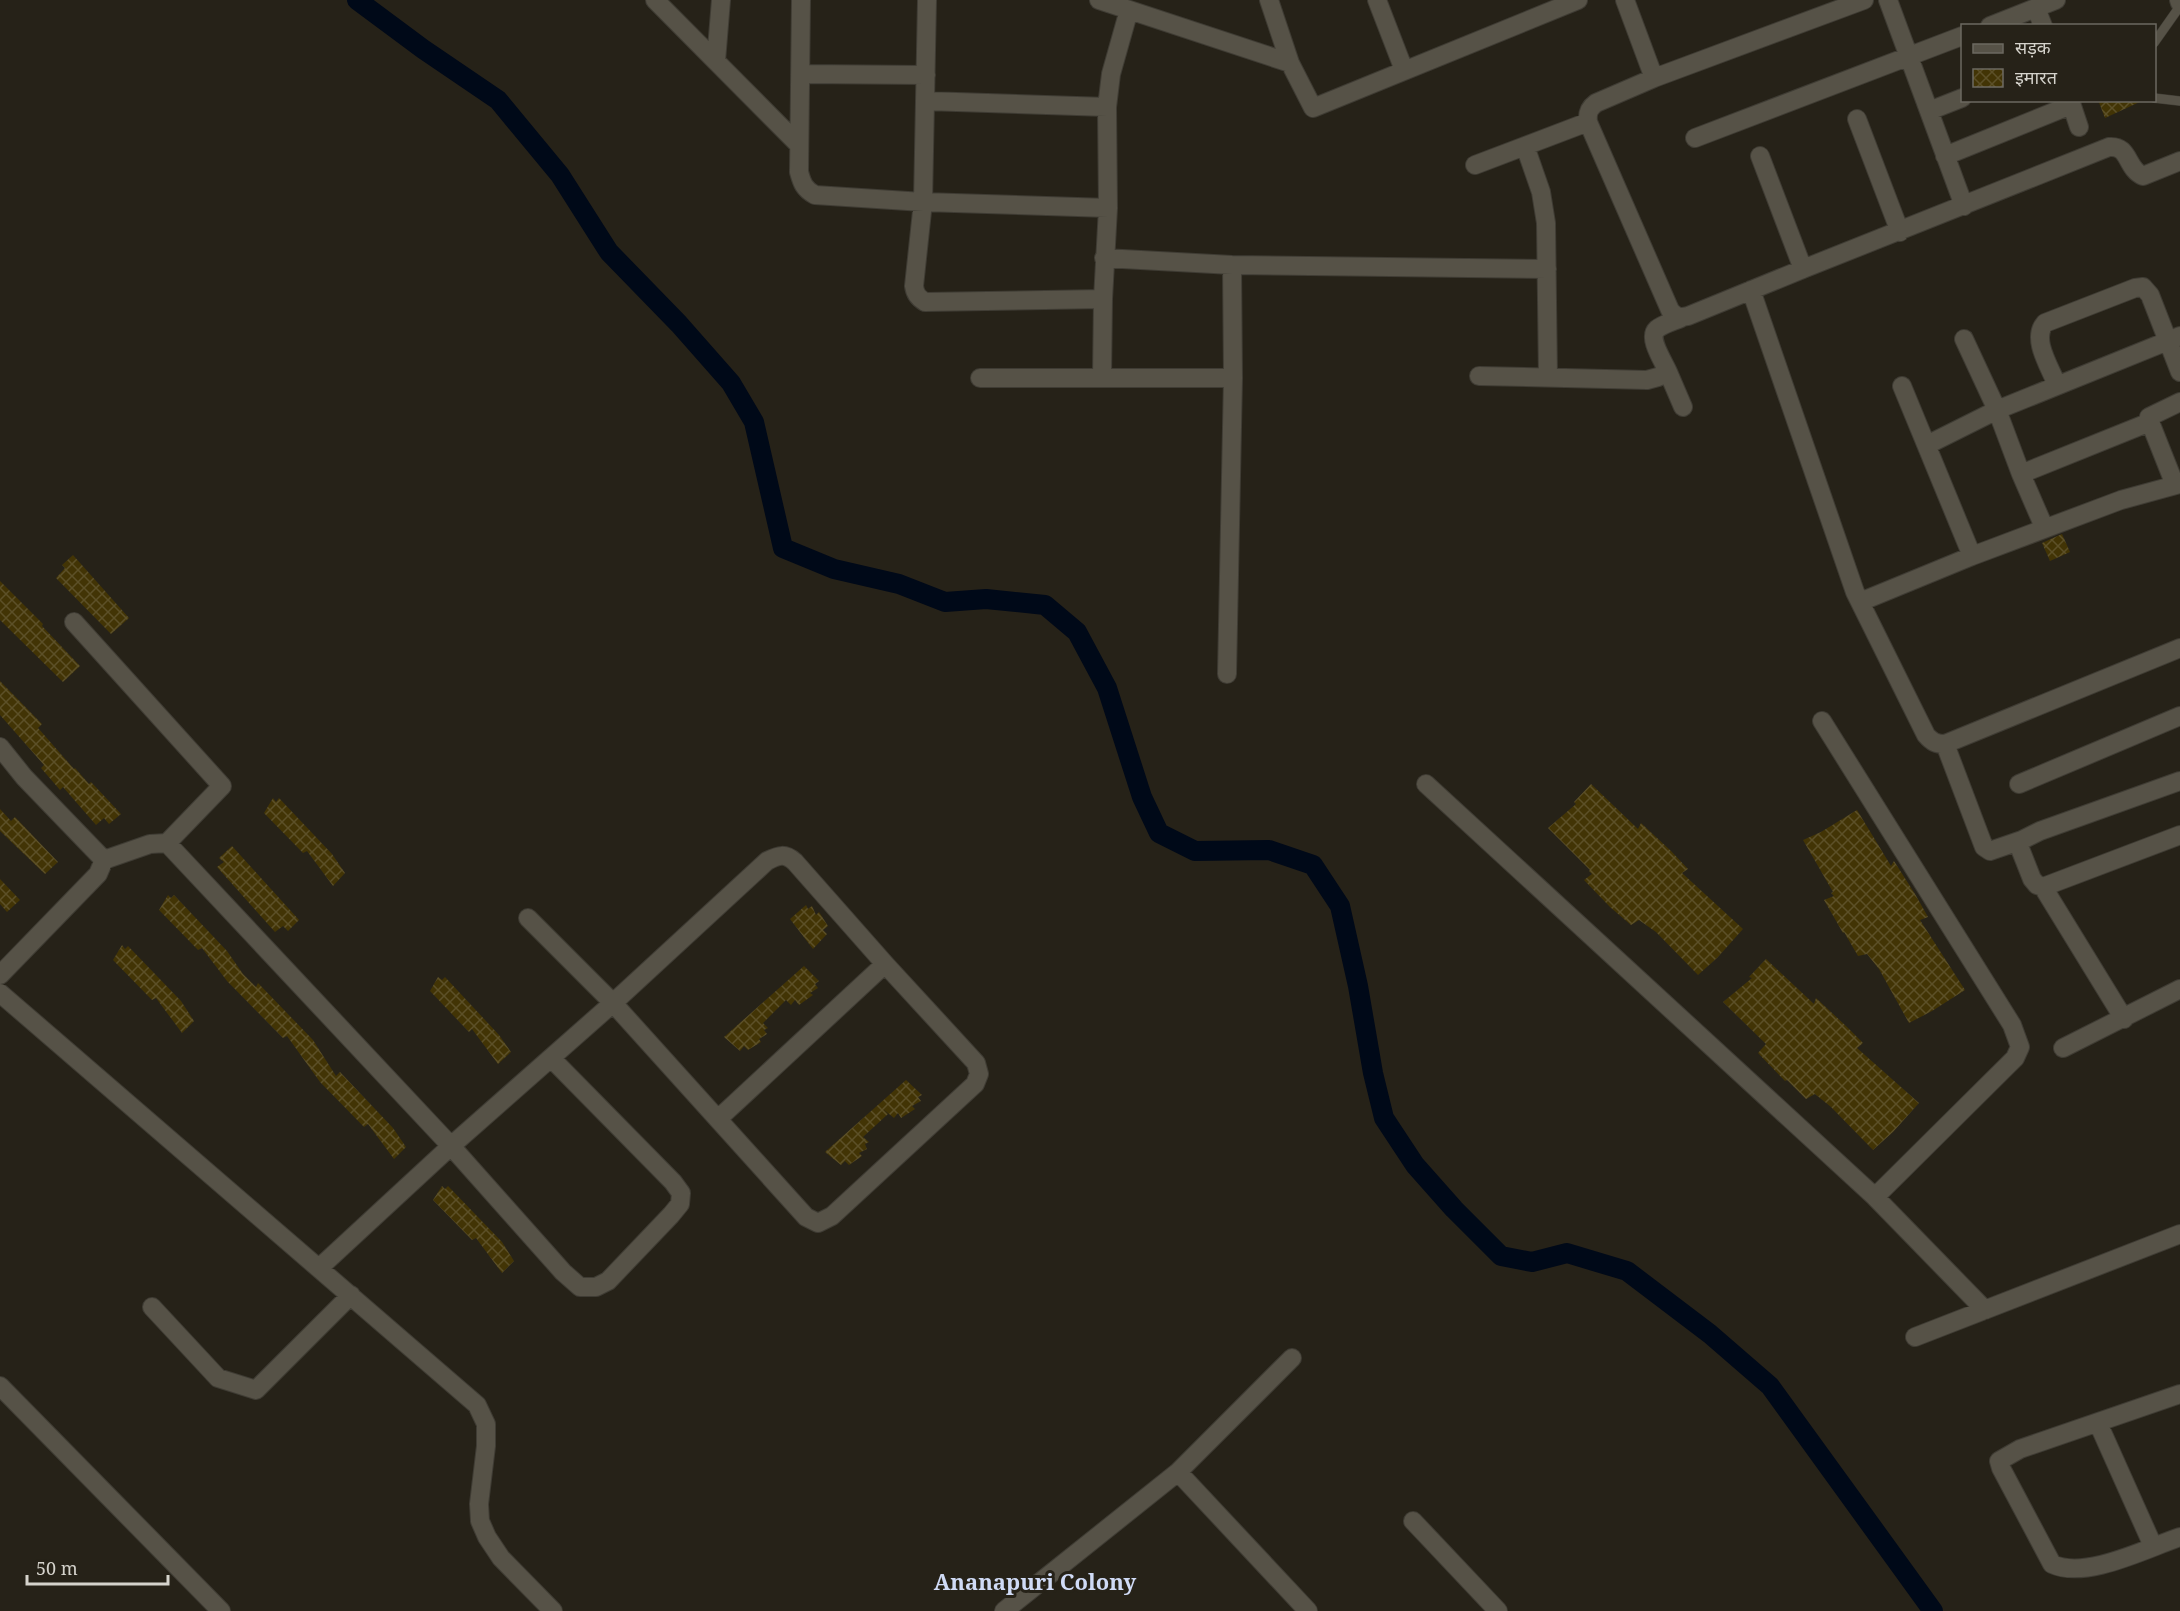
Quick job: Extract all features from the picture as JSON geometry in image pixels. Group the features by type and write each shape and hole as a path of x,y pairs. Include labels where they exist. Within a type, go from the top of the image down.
{"street":[{"path":"655,0 799,145"},
{"path":"716,62 721,0"},
{"path":"801,0 799,172 802,184 814,195 923,202 1108,207"},
{"path":"927,0 923,202 915,293 925,302 1103,299"},
{"path":"1099,0 1290,63"},
{"path":"1270,0 1290,63 1313,108 1578,0"},
{"path":"1377,0 1404,70"},
{"path":"1625,0 1654,78"},
{"path":"1680,318 1670,310 1588,122 1587,115 1590,107 1654,78 1840,4 1864,0"},
{"path":"1888,0 1964,206"},
{"path":"1995,24 2056,0"},
{"path":"2036,8 2042,24"},
{"path":"1102,378 1104,258 1108,207 1107,108 1111,74 1129,10"},
{"path":"1695,138 1961,36"},
{"path":"800,74 926,75"},
{"path":"1929,111 1961,98"},
{"path":"926,101 1107,108"},
{"path":"1945,156 2070,103 2079,127"},
{"path":"1857,119 1899,232"},
{"path":"1475,165 1588,122"},
{"path":"1525,146 1541,192 1544,212 1548,378"},
{"path":"1683,407 1654,341 1654,334 1658,329 1680,318 2109,147 2123,150 2132,169 2143,176 2180,161"},
{"path":"1760,156 1803,269"},
{"path":"1104,258 1233,265 1547,269"},
{"path":"1227,674 1233,265"},
{"path":"2057,385 2039,339 2039,329 2045,323 2135,288 2143,287 2150,295 2174,338 2180,372"},
{"path":"1751,290 1860,602 1931,741 1945,744 2180,648"},
{"path":"1927,445 1996,410 2174,338"},
{"path":"1965,339 2044,527"},
{"path":"1479,376 1647,380 1668,372"},
{"path":"980,378 1233,378"},
{"path":"1902,386 1972,556"},
{"path":"1860,602 2044,527 2121,500 2177,485 2149,417 2155,412 2180,402"},
{"path":"2021,474 2150,422"},
{"path":"0,975 98,874 105,860 150,844 167,843 222,786 74,622"},
{"path":"2019,784 2180,716"},
{"path":"1822,721 2012,1025 2020,1047 2015,1058 1875,1197"},
{"path":"1945,744 1984,847 1990,851 2180,782"},
{"path":"0,747 24,777 105,860"},
{"path":"1426,784 1875,1197 1984,1310"},
{"path":"2022,840 2019,846 2032,879 2037,885 2043,886 2180,835"},
{"path":"167,843 451,1146 563,1272 580,1287 596,1287 608,1281 680,1204 681,1193 673,1182 550,1058"},
{"path":"319,1268 451,1146 613,1003 767,861 778,855 788,856 795,862 976,1063 979,1074 975,1084 832,1216 819,1223 806,1217 613,1003 528,918"},
{"path":"2043,886 2124,1019"},
{"path":"718,1119 885,964"},
{"path":"2063,1048 2180,989"},
{"path":"0,993 477,1405 486,1424 486,1446 479,1504 480,1521 487,1537 501,1557 554,1611"},
{"path":"1916,1337 2180,1234"},
{"path":"152,1307 218,1378 256,1390 351,1295"},
{"path":"1004,1611 1178,1472 1292,1358"},
{"path":"0,1386 222,1611"},
{"path":"2180,1394 2020,1449 1999,1461 2052,1564 2069,1570 2102,1565 2180,1537"},
{"path":"2097,1423 2152,1546"},
{"path":"1178,1472 1308,1611"},
{"path":"1413,1521 1498,1611"}],"lane":[{"path":"2156,40 2180,3"},
{"path":"2156,98 2180,101"}],"building":[{"path":"2099,102 2140,102 2105,118"},
{"path":"2062,534 2070,552 2050,561 2042,543"},
{"path":"73,555 129,618 111,634 56,578 65,568 62,565"},
{"path":"0,581 43,624 42,626 80,666 63,682 0,620"},
{"path":"0,681 42,724 38,728 74,769 89,784 91,782 121,814 109,824 104,818 96,825 63,787 60,790 41,768 44,765 0,715"},
{"path":"1591,784 1638,829 1641,823 1671,851 1688,869 1682,873 1743,929 1698,975 1656,932 1639,920 1631,925 1610,907 1584,880 1592,874 1590,870 1548,828 1576,804 1574,802"},
{"path":"273,798 276,802 279,798 332,854 345,873 333,886 307,851 303,853 264,813"},
{"path":"0,809 11,821 15,817 58,862 45,874 0,831"},
{"path":"1857,810 1891,866 1894,861 1915,894 1928,917 1920,920 1965,990 1909,1023 1879,969 1867,954 1858,956 1843,933 1824,900 1834,896 1831,893 1833,892 1803,840"},
{"path":"232,846 299,920 288,931 283,926 275,932 217,867 224,862 219,858"},
{"path":"0,879 20,900 7,912 0,904"},
{"path":"168,895 171,898 174,895 227,951 243,974 256,987 258,983 313,1040 336,1076 340,1072 393,1128 406,1147 394,1159 368,1124 364,1127 320,1082 287,1036 283,1038 227,981 202,948 198,950 159,910"},
{"path":"806,905 808,909 812,906 816,915 819,912 828,926 823,930 827,934 813,949 790,919"},
{"path":"122,945 125,949 128,946 181,1001 194,1021 182,1033 156,998 152,1000 113,960"},
{"path":"1766,959 1814,1004 1816,998 1846,1026 1863,1043 1857,1048 1919,1103 1873,1150 1815,1094 1806,1099 1787,1080 1785,1081 1758,1053 1766,1044 1723,1002 1752,978 1749,977"},
{"path":"804,966 819,981 815,984 818,988 810,993 813,995 799,1005 795,1000 791,1005 786,1000 763,1023 768,1028 764,1030 767,1034 759,1039 761,1042 748,1050 744,1046 740,1051 724,1037"},
{"path":"438,977 442,980 445,977 499,1035 511,1052 498,1064 472,1029 469,1032 430,991"},
{"path":"906,1080 922,1095 918,1097 921,1101 912,1106 915,1109 901,1118 898,1113 894,1118 883,1109 888,1114 863,1137 869,1142 865,1144 867,1149 859,1153 862,1156 849,1165 845,1161 841,1165 825,1152"},
{"path":"442,1186 445,1189 448,1186 502,1242 514,1261 502,1273 476,1238 472,1240 433,1200"}],"waterway":[{"path":"357,0 498,100 560,175 609,252 679,324 731,383 754,422 783,548 834,569 899,584 945,602 986,599 1045,605 1077,632 1107,688 1142,797 1159,833 1195,851 1269,850 1313,865 1340,906 1384,1118 1415,1165 1454,1209 1501,1256 1532,1262 1567,1253 1627,1271 1710,1334 1770,1386 1933,1611"}],"district":[{"name":"Ananapuri Colony","path":"1035,1581"}]}
